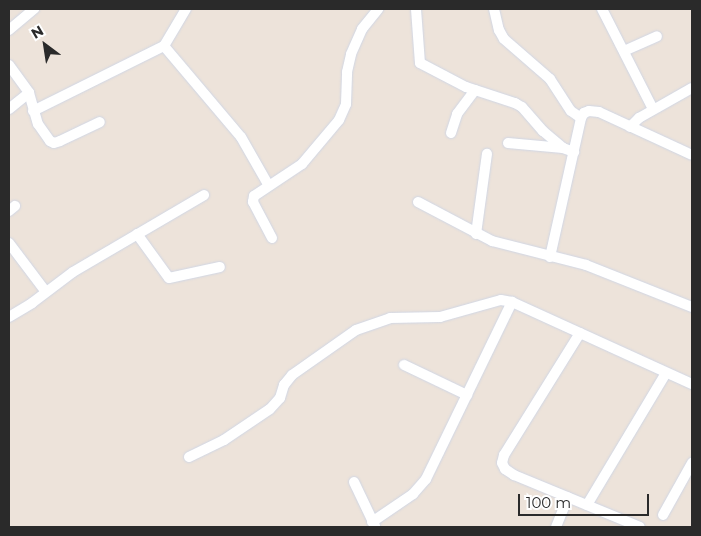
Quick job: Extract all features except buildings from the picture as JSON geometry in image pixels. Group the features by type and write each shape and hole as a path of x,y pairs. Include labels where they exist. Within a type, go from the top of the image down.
{"street":[{"path":"9,30 34,9"},
{"path":"33,111 164,46 186,9"},
{"path":"272,238 252,199 257,193 302,164 339,120 346,104 347,72 351,54 362,29 378,9"},
{"path":"416,9 420,63 475,90 522,107 563,148"},
{"path":"494,9 499,30 504,39 550,80 571,111 580,118"},
{"path":"602,9 653,110"},
{"path":"624,51 656,36"},
{"path":"164,46 241,137 269,186"},
{"path":"9,65 28,93 33,111 45,136 54,143 100,122"},
{"path":"630,127 639,118 692,88"},
{"path":"451,133 457,114 475,90"},
{"path":"9,109 28,93"},
{"path":"550,257 580,118 584,114 593,111 692,155"},
{"path":"508,143 563,148 574,152"},
{"path":"476,234 487,154"},
{"path":"9,317 73,272 204,194"},
{"path":"418,202 492,241 598,269 692,307"},
{"path":"137,234 169,278 220,267"},
{"path":"9,243 46,292"},
{"path":"189,457 224,440 270,410 280,398 284,385 292,375 356,330 390,318 440,317 501,300 512,302 692,384"},
{"path":"354,482 374,525 413,494 426,479 512,302"},
{"path":"580,333 504,455 502,463 505,469 514,475 640,527"},
{"path":"404,365 467,395"},
{"path":"587,505 666,373"},
{"path":"663,515 692,463"},
{"path":"556,527 568,497"}]}
